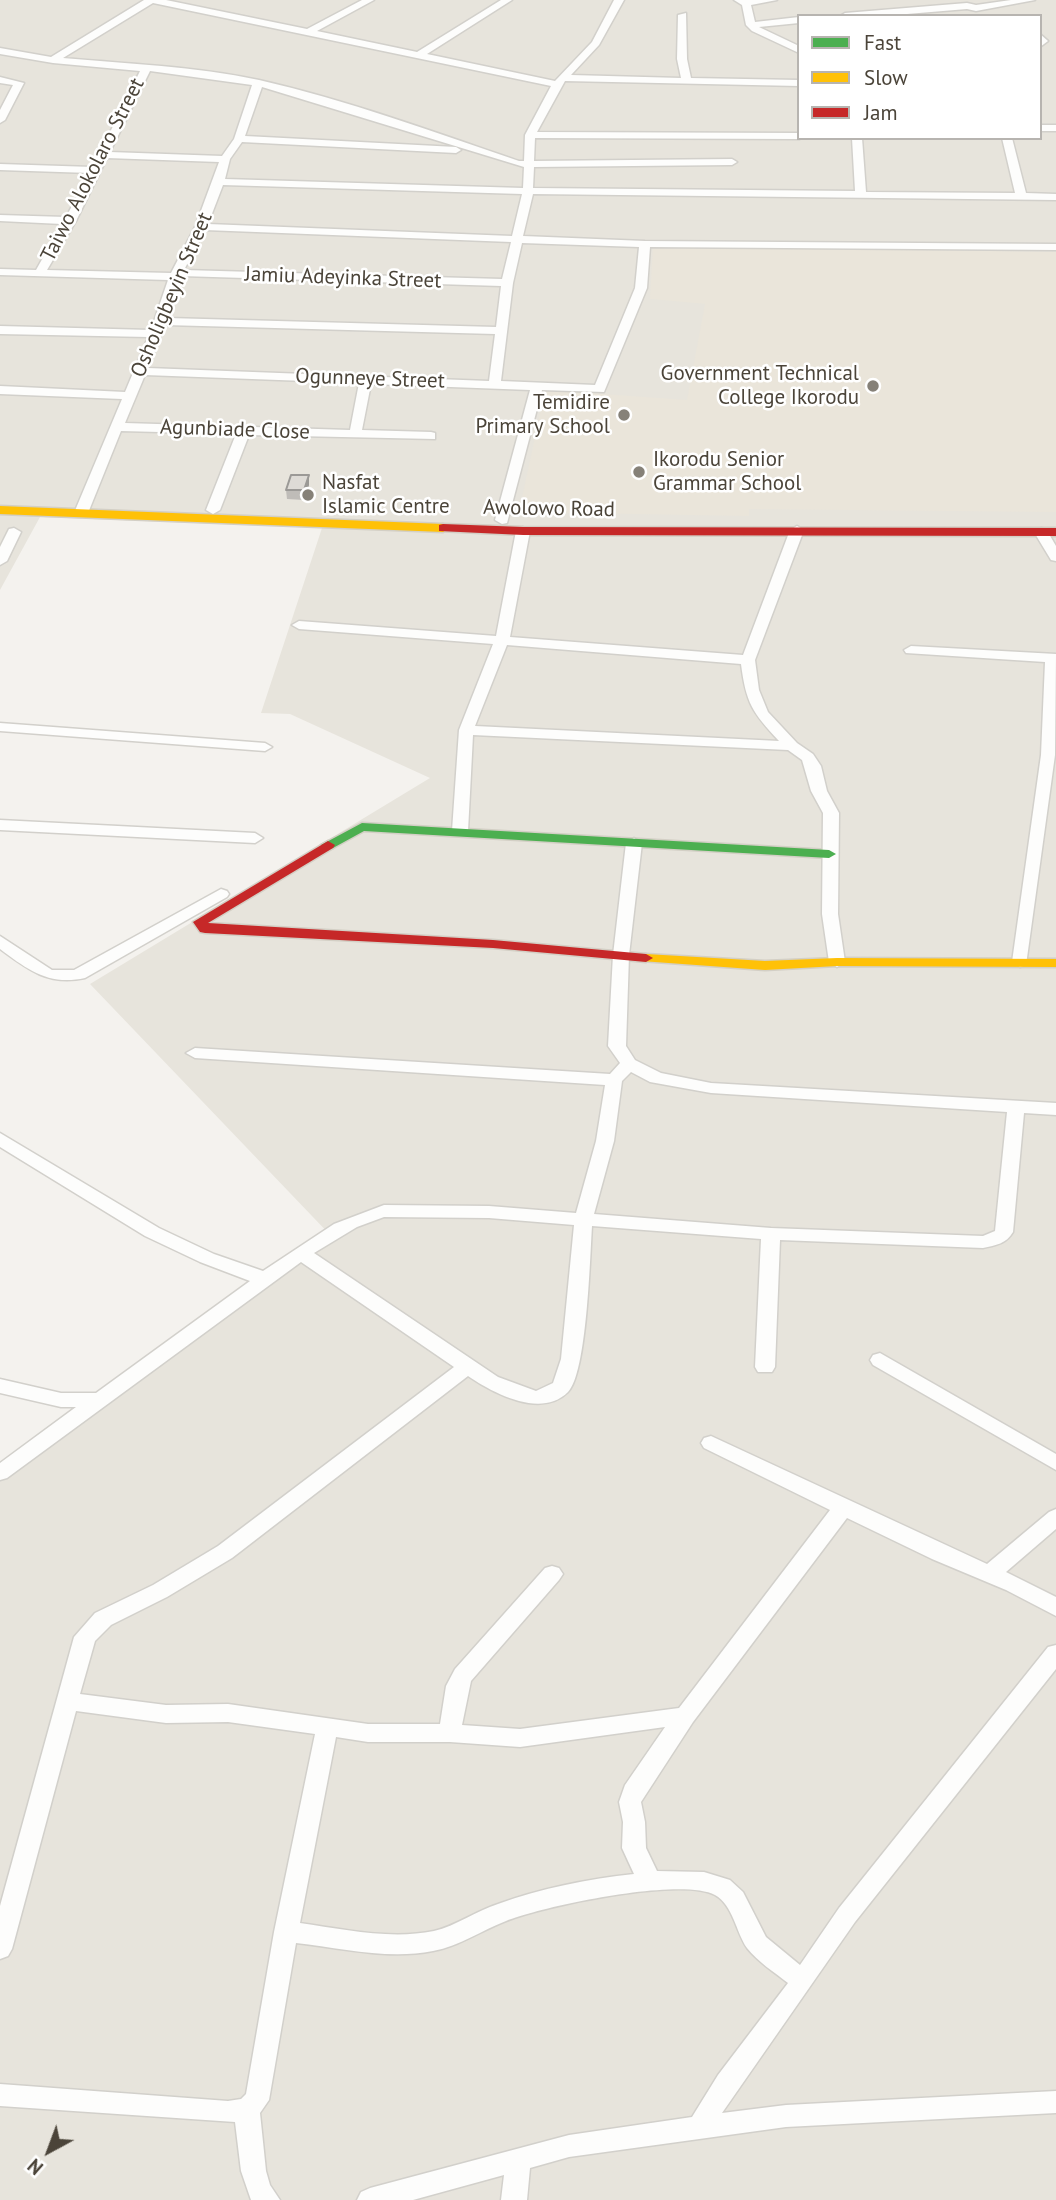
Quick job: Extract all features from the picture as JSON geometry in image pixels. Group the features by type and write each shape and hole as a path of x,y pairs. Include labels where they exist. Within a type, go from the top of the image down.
{"main road":[{"name":"Awolowo Road","path":"0,502 82,509 523,531 851,528"},
{"name":"Awolowo Road","path":"0,510 213,510 502,520 1051,530"},
{"path":"829,853 634,843 378,825 353,830 200,922 205,929 452,941 715,965 805,966 837,962 1056,963"}],"street":[{"path":"53,60 152,0 560,81 797,83"},
{"path":"350,0 367,1"},
{"path":"421,54 507,0"},
{"path":"495,384 507,283 528,191 530,135 560,81 596,43 618,0 612,0"},
{"path":"772,0 742,1 751,25 797,49"},
{"path":"872,14 976,8 1030,0"},
{"path":"309,32 367,1"},
{"path":"976,8 989,14"},
{"path":"683,15 682,60 687,80"},
{"path":"751,25 797,20"},
{"path":"0,51 53,60 147,67 258,83 388,120 518,164 732,162"},
{"name":"Taiwo Alokolaro Street","path":"40,273 71,221 147,67"},
{"path":"0,80 19,83 0,120"},
{"name":"Osholigbeyin Street","path":"82,509 161,321 177,275 201,227 225,159 239,139 258,83"},
{"path":"530,135 797,136"},
{"path":"239,139 477,151"},
{"path":"857,140 861,196"},
{"path":"1007,140 1021,197"},
{"path":"103,155 225,159"},
{"path":"0,167 95,170"},
{"path":"219,182 528,191 1056,197"},
{"path":"0,218 71,221"},
{"path":"201,227 645,244 1056,247"},
{"name":"Ogunneye Street","path":"140,371 600,389 641,288 645,244"},
{"name":"Jamiu Adeyinka Street","path":"0,272 507,283"},
{"path":"161,321 502,331"},
{"path":"0,330 154,334"},
{"path":"355,434 366,379"},
{"path":"502,520 537,388"},
{"path":"0,390 129,396"},
{"name":"Agunbiade Close","path":"116,426 431,436"},
{"path":"213,510 244,431"},
{"path":"797,530 748,660 752,690 761,713 792,746 808,757 813,766 814,780 831,813 830,914 837,962"},
{"path":"1051,530 1056,557"},
{"path":"460,831 466,730 502,640 523,531"},
{"path":"0,561 14,532"},
{"path":"299,625 748,660"},
{"path":"911,650 1054,659 1052,755 1020,962"},
{"path":"0,727 265,747"},
{"path":"466,730 792,746"},
{"path":"0,825 255,838"},
{"path":"634,843 621,955 617,1046 629,1064 656,1078 710,1088 1056,1110"},
{"path":"0,941 48,976 65,979 79,974 221,894"},
{"path":"195,1053 614,1080"},
{"path":"301,1253 467,1367 514,1392 535,1398 548,1395 561,1387 571,1359 584,1218 605,1141 614,1080 629,1064"},
{"path":"0,1472 301,1253 345,1224 384,1211 489,1212 771,1234 984,1242 1000,1237 1004,1232 1016,1108"},
{"path":"0,1139 152,1232 207,1258 265,1279"},
{"path":"765,1367 771,1234"},
{"path":"880,1360 1056,1463"},
{"path":"0,1949 5,1914 89,1630 103,1619 160,1591 225,1552 467,1367"},
{"path":"0,1385 61,1400 99,1400"},
{"path":"711,1443 843,1508 990,1574 1056,1608"},
{"path":"650,1882 634,1848 634,1822 630,1802 633,1792 685,1716 843,1508"},
{"path":"990,1574 1056,1517"},
{"path":"450,1733 457,1686 463,1675 552,1574"},
{"path":"699,2127 847,1915 1056,1653"},
{"path":"68,1700 166,1714 228,1713 327,1729 520,1738 685,1716"},
{"path":"0,2095 228,2112 247,2109 257,2100 286,1931 327,1729"},
{"path":"286,1931 405,1944 433,1942 521,1906 561,1895 650,1882 713,1883 724,1887 741,1909 757,1943 803,1981"},
{"path":"370,2200 569,2146 699,2127 786,2116 1056,2102"},
{"path":"247,2109 255,2180 262,2196 267,2200"},
{"path":"514,2200 518,2158"}],"shaded area":[{"path":"0,0 1056,0 1056,2200 0,2200 0,1481 334,1239 90,984 430,778 290,714 261,713 322,528 40,517 0,590"},
{"name":"Government Technical College Ikorodu","path":"653,246 1056,252 1056,512 749,509 749,516 519,512 545,390 687,400 705,304 650,299"}],"building":[{"path":"291,475 309,475 304,490 286,490"}],"traffic: fast":[{"path":"328,845 362,827 829,854"}],"traffic: slow":[{"path":"0,510 443,528"},
{"path":"646,958 765,966 837,962 1056,963"}],"traffic: jam":[{"path":"443,528 523,531 1056,532"},
{"path":"328,845 200,922 205,929 493,944 646,958"}],"place":[{"name":"Government Technical College Ikorodu","path":"873,386"},
{"name":"Temidire Primary School","path":"624,415"},
{"name":"Ikorodu Senior Grammar School","path":"639,472"},
{"name":"Nasfat Islamic Centre","path":"308,495"}]}
